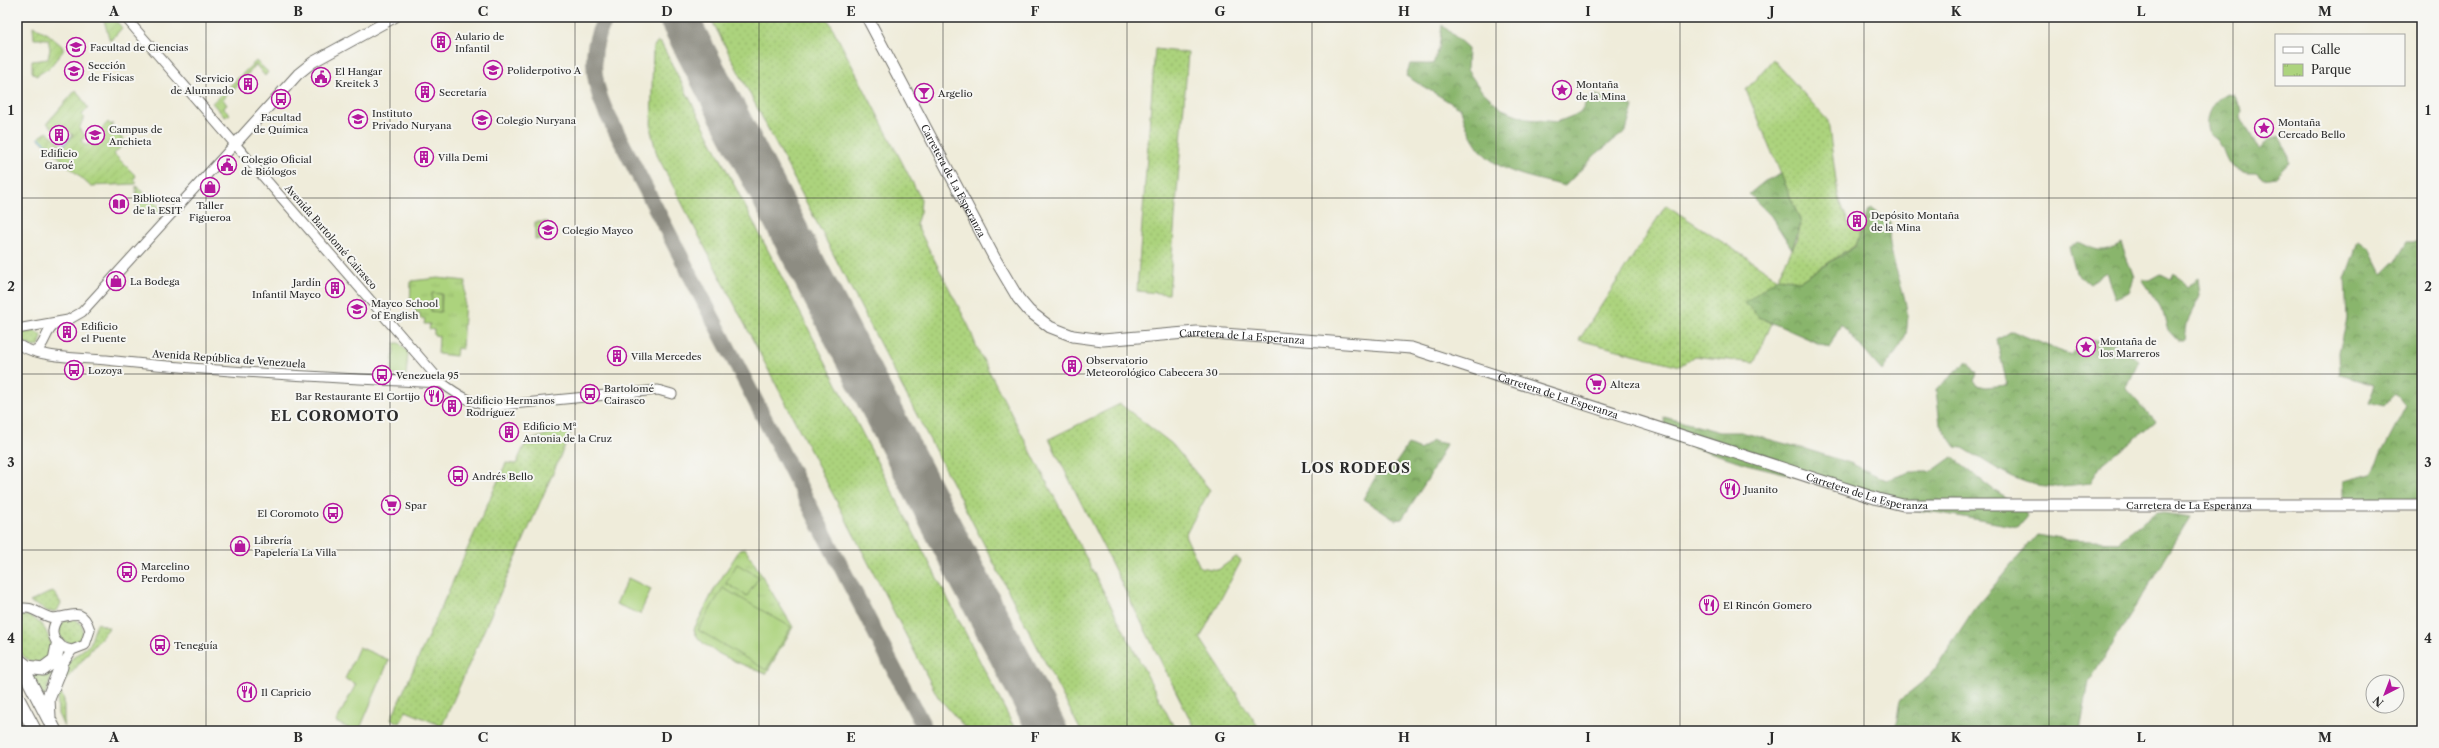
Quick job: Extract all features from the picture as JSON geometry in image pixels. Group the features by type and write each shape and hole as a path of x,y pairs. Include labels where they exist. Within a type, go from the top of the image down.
{"highway":[{"path":"18,658 28,667 43,669 56,660 58,645"},
{"path":"18,658 52,730"},
{"path":"52,730 48,699 61,666"},
{"path":"17,674 52,730"},
{"path":"17,697 35,731"}],"main road":[{"path":"235,144 298,74 313,62 395,17"},
{"name":"Carretera de La Esperanza","path":"866,17 1010,285 1029,310 1041,321 1056,330 1074,336 1103,340 1197,332 1411,348 1878,499 1903,505 2422,505"}],"street":[{"name":"Avenida Bartolomé Cairasco","path":"125,17 442,382 470,402 493,406 658,390 672,394"},
{"path":"17,329 74,318 82,312 235,144"},
{"path":"36,351 50,328 60,321"},
{"path":"32,326 39,329 54,354"},
{"name":"Avenida República de Venezuela","path":"17,344 24,348 54,354 158,366 442,382"},
{"path":"19,610 31,608 50,617 59,617 73,613 82,617 88,624 90,630 88,640 80,648 72,650 58,645 53,638 52,629 59,617"},
{"path":"19,610 35,614 52,629"},
{"path":"61,666 72,650"}],"green space":[{"path":"103,17 113,17 122,28 110,41"},
{"path":"710,17 827,17 921,199 920,212 916,224 969,327 977,348 1176,731 1081,731"},
{"path":"1442,25 1468,48 1467,70 1481,90 1502,109 1528,119 1557,122 1580,113 1592,94 1633,106 1626,131 1596,154 1565,186 1512,172 1499,165 1487,156 1477,145 1468,129 1461,109 1406,76 1410,64 1433,64 1439,48"},
{"path":"33,26 48,34 63,47 63,51 49,68 36,76 32,72 32,61 48,59 50,49 48,39 34,39"},
{"path":"657,42 661,43 1016,731 968,731 938,697 657,155 651,131 653,48"},
{"path":"1155,49 1188,53 1169,294 1137,291"},
{"path":"1773,59 1828,121 1838,195 1849,225 1862,230 1856,245 1800,281 1777,278 1797,240 1801,223 1746,90"},
{"path":"256,61 268,72 265,76 256,65 234,90 231,90 223,99 227,105 224,108 230,114 225,117 212,103"},
{"path":"76,90 88,108 82,115 84,117 79,129 86,136 81,141 87,146 92,140 95,143 100,138 96,134 108,122 111,125 113,123 112,129 126,142 114,154 136,176 134,179 137,183 90,186 38,138 47,132 64,146 73,135 60,124 55,130 47,123"},
{"path":"2225,94 2233,95 2242,110 2241,117 2259,150 2268,140 2280,137 2286,147 2289,163 2275,177 2263,179 2256,172 2243,171 2235,168 2226,158 2221,145 2210,135 2208,129 2208,117 2213,106 2220,97"},
{"path":"1781,174 1801,223 1792,249 1771,216 1749,194 1765,181"},
{"path":"136,186 168,214 137,212"},
{"path":"1666,205 1777,278 1759,317 1772,323 1754,363 1694,356 1680,366 1579,340"},
{"path":"1871,209 1890,222 1889,236 1891,250 1903,292 1907,320 1904,339 1882,371 1841,324 1829,348 1759,317 1745,303 1777,278 1800,281 1856,246 1867,213"},
{"path":"535,222 548,222 548,240 535,239"},
{"path":"2079,242 2090,248 2100,250 2109,249 2121,243 2134,278 2129,292 2115,298 2106,272 2089,284 2076,273 2069,247"},
{"path":"2358,242 2369,248 2382,274 2397,259 2407,242 2422,242 2422,501 2344,500 2344,480 2371,473 2406,406 2395,393 2384,406 2369,402 2375,385 2340,375 2339,352 2347,319 2345,279"},
{"path":"2174,273 2186,287 2198,278 2200,295 2186,324 2184,341 2178,341 2168,330 2162,309 2142,280 2150,280 2161,274 2171,279"},
{"path":"438,278 466,281 462,349 457,348 456,356 438,354 439,336 434,335 434,330 429,329 430,324 424,324 425,319 420,318 420,313 415,312 415,308 410,308 411,281","holes":["432,294 442,294 441,312 431,311"]},
{"path":"432,293 441,294 441,312 431,311"},
{"path":"34,330 42,336 39,346 33,347 18,339 18,332"},
{"path":"2012,331 2070,355 2087,342 2096,340 2105,341 2114,344 2131,354 2139,361 2126,389 2155,421 2100,467 2090,483 2051,486 2038,485 2019,480 1999,470 1963,448 1956,447 1940,424 1936,390 1967,361 1977,374 1974,381 1976,385 1985,387 2007,385 1997,340"},
{"path":"395,343 399,343 408,352 406,376 391,375"},
{"path":"1120,404 1172,444 1210,490 1185,535 1200,567 1218,570 1236,557 1241,561 1200,638 1261,731 1196,731 1049,439"},
{"path":"1664,417 1720,432 1741,432 1805,449 1850,463 1886,480 1911,472 1931,472 1952,457 1995,491 2024,510 2027,516 2018,527 1941,513 1905,509 1796,476 1747,464 1665,438"},
{"path":"574,425 442,726 406,711 400,723 391,719 506,463 516,464 526,442"},
{"path":"1432,441 1446,444 1429,477 1402,519 1395,520 1363,499 1382,466 1390,472 1408,445 1420,450"},
{"path":"2156,512 2190,517 2089,682 2080,731 1895,731 1900,700 1931,675 1974,609 2037,535 2067,540 2118,542"},
{"path":"745,548 793,627 766,674 736,662 713,650 697,637 694,629 715,588 739,551"},
{"path":"737,564 759,577 747,596 726,583"},
{"path":"628,578 651,589 640,614 616,604"},
{"path":"723,588 791,627 766,670 698,630"},
{"path":"53,591 61,603 57,611 49,612 30,602"},
{"path":"26,615 41,624 46,632 52,648 48,657 37,663 24,657 18,646 17,617"},
{"path":"71,619 80,622 83,631 80,640 71,643 62,640 59,631 62,622"},
{"path":"98,623 109,628 59,688 64,700 64,727 58,714 57,693 70,660 90,644"},
{"path":"359,647 389,660 359,731 354,731 336,722 356,684 345,679"},
{"path":"53,669 54,670 44,697 32,676"}],"waterway":[{"path":"39,138 56,152 70,137"}],"taxiway":[{"path":"607,17 597,39 594,63 597,87 605,110 926,731"}],"runway":[{"path":"678,17 1048,731"}],"place":[{"name":"Aulario de Infantil","path":"441,42"},
{"name":"Facultad de Ciencias","path":"76,47"},
{"name":"Poliderpotivo A","path":"493,70"},
{"name":"Sección de Físicas","path":"74,71"},
{"name":"El Hangar Kreitek 3","path":"321,77"},
{"name":"Servicio de Alumnado","path":"248,84"},
{"name":"Montaña de la Mina","path":"1562,90"},
{"name":"Secretaría","path":"425,92"},
{"name":"Argelio","path":"924,93"},
{"name":"Facultad de Química","path":"281,99"},
{"name":"Instituto Privado Nuryana","path":"358,119"},
{"name":"Colegio Nuryana","path":"482,120"},
{"name":"Montaña Cercado Bello","path":"2264,128"},
{"name":"Edificio Garoé","path":"59,135"},
{"name":"Campus de Anchieta","path":"95,135"},
{"name":"Villa Demi","path":"424,157"},
{"name":"Colegio Oficial de Biólogos","path":"227,165"},
{"name":"Taller Figueroa","path":"210,187"},
{"name":"Biblioteca de la ESIT","path":"119,204"},
{"name":"Depósito Montaña de la Mina","path":"1857,221"},
{"name":"Colegio Mayco","path":"548,230"},
{"name":"La Bodega","path":"116,281"},
{"name":"Jardín Infantil Mayco","path":"335,288"},
{"name":"Mayco School of English","path":"357,309"},
{"name":"Edificio el Puente","path":"67,332"},
{"name":"Montaña de los Marreros","path":"2086,347"},
{"name":"Villa Mercedes","path":"617,356"},
{"name":"Observatorio Meteorológico Cabecera 30","path":"1072,366"},
{"name":"Lozoya","path":"74,370"},
{"name":"Venezuela 95","path":"382,375"},
{"name":"Alteza","path":"1596,384"},
{"name":"Bartolomé Cairasco","path":"590,394"},
{"name":"Bar Restaurante El Cortijo","path":"434,396"},
{"name":"Edificio Hermanos Rodríguez","path":"452,406"},
{"name":"Edificio Mª Antonia de la Cruz","path":"509,432"},
{"name":"Andrés Bello","path":"458,476"},
{"name":"Juanito","path":"1730,489"},
{"name":"Spar","path":"391,505"},
{"name":"El Coromoto","path":"333,513"},
{"name":"Librería Papelería La Villa","path":"240,546"},
{"name":"Marcelino Perdomo","path":"127,572"},
{"name":"El Rincón Gomero","path":"1709,605"},
{"name":"Teneguía","path":"160,645"},
{"name":"Il Capricio","path":"247,692"}],"district":[{"name":"EL COROMOTO","path":"335,416"},
{"name":"LOS RODEOS","path":"1356,468"}]}
